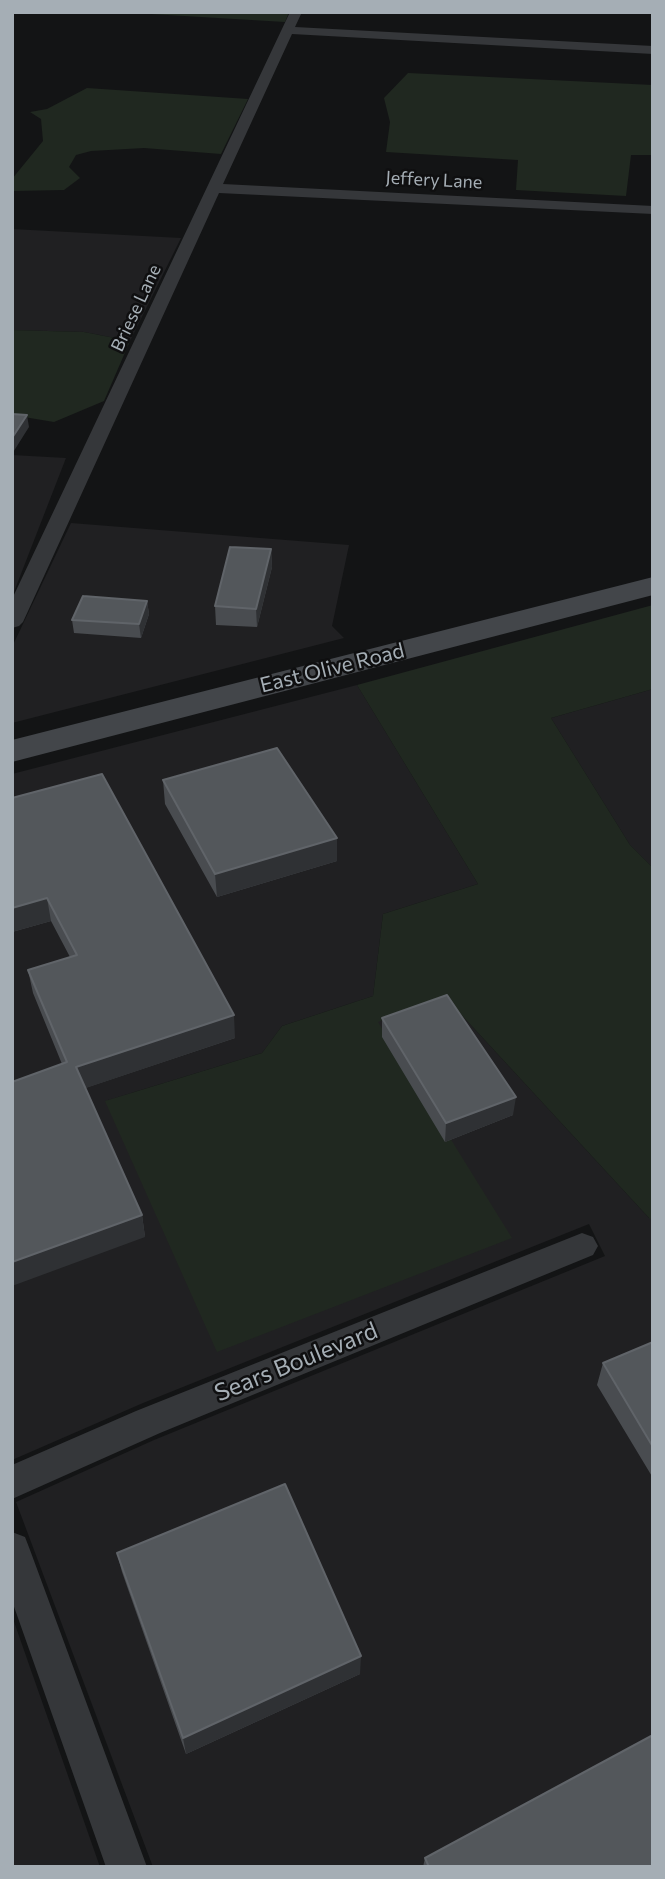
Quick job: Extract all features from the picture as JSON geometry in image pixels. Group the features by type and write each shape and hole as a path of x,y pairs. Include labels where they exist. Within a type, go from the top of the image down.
{"street":[{"name":"Briese Lane","path":"12,622 296,12"},
{"path":"287,30 653,50"},
{"name":"Jeffery Lane","path":"213,188 653,211"},
{"name":"East Olive Road","path":"12,751 653,586"},
{"name":"Sears Boulevard","path":"12,1482 148,1422 582,1246"},
{"path":"12,1550 127,1867"}],"shaded area":[{"path":"117,12 289,12 285,22"},
{"path":"408,73 653,85 653,155 631,155 626,196 516,190 518,160 386,152 390,122 384,98"},
{"path":"87,88 248,99 221,154 144,148 91,151 76,155 69,167 80,178 64,190 12,191 12,179 43,141 41,119 30,112 47,109"},
{"path":"12,229 181,238 130,341 84,332 12,330"},
{"path":"12,330 84,332 130,341 104,401 54,422 12,415"},
{"path":"12,455 66,458 12,597"},
{"path":"71,523 349,545 332,626 344,638 12,723 12,647"},
{"path":"653,605 653,689 551,718 630,845 653,868 653,1218 650,1219 445,997 378,1022 512,1238 217,1352 105,1101 262,1053 282,1026 373,996 383,914 478,884 357,685"},
{"path":"357,685 478,884 383,914 373,996 282,1026 262,1053 105,1101 378,1021 445,997 649,1218 653,1218 653,1867 153,1867 16,1502 154,1440 605,1256 589,1224 143,1403 12,1460 12,774"},
{"path":"653,689 653,868 630,845 551,718"},
{"path":"12,1616 100,1867 12,1867"}],"building":[{"path":"12,414 27,415 12,438"},
{"path":"230,547 271,549 256,609 215,606"},
{"path":"83,596 147,601 139,624 72,620"},
{"path":"277,748 337,838 215,874 163,780"},
{"path":"102,774 234,1015 76,1067 142,1215 12,1262 12,1082 67,1062 28,970 77,955 47,898 12,908 12,798"},
{"path":"447,995 516,1097 446,1123 382,1018"},
{"path":"653,1342 653,1447 603,1363"},
{"path":"285,1484 361,1656 183,1738 117,1553"},
{"path":"653,1735 653,1867 429,1867 425,1858"}]}
